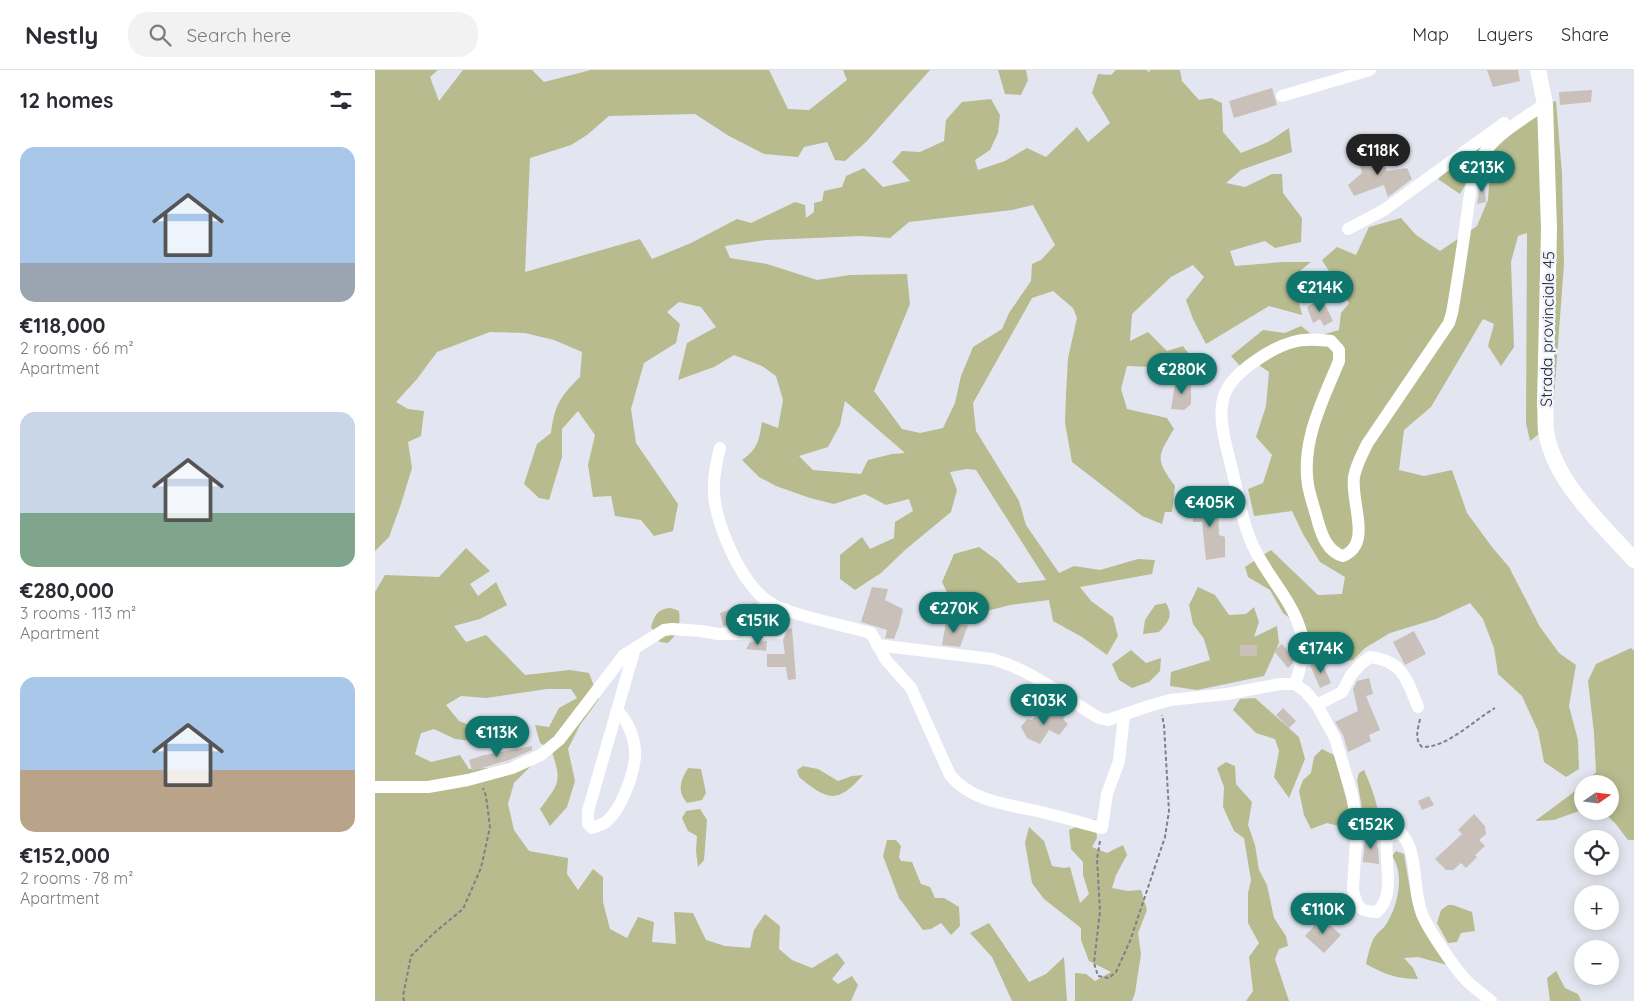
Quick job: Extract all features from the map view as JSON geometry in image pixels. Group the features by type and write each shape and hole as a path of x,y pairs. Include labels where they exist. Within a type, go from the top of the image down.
{"main road":[{"name":"Strada provinciale 45","path":"1538,70 1545,104 1549,228 1546,431 1558,469 1569,486 1634,560"}],"street":[{"path":"1282,96 1370,70"},
{"path":"1348,229 1384,210 1511,119 1545,104"},
{"path":"1295,684 1301,667 1302,635 1296,614 1254,549 1243,520 1222,422 1223,396 1241,371 1263,356 1293,342 1309,339 1331,341 1339,350 1339,361 1307,446 1307,472 1308,486 1325,541 1334,554 1343,556 1351,551 1357,545 1358,532 1354,494 1354,478 1357,464 1367,444 1449,323 1453,313 1471,188 1479,164 1485,152 1497,140 1518,122 1545,104"},
{"path":"720,448 714,477 714,496 723,530 734,559 748,582 776,607 871,633 886,660 911,688 950,775 957,784 968,792 987,799 1102,828 1107,794 1119,761 1124,716"},
{"path":"375,786 428,787 512,768 541,755 559,740 624,655 664,630 701,631 718,634 779,633 785,610"},
{"path":"877,644 999,660 1025,671 1099,718 1108,720 1160,703 1227,694 1280,684 1295,684 1306,692 1317,705 1335,738 1352,794 1357,826 1353,889 1359,908 1367,912 1377,912 1385,905 1387,893 1387,840 1393,834 1401,833 1406,838 1411,849 1417,896 1422,915 1467,981 1491,1001"},
{"path":"617,711 622,714 630,732 635,756 623,800 606,822 591,828 587,824 588,811 635,648"},
{"path":"1317,705 1342,692 1351,675 1371,657 1381,658 1393,663 1403,672 1418,707"}],"path":[{"path":"1102,828 1097,859 1100,911 1094,963 1099,976 1109,978 1115,972 1130,941 1165,837 1169,811 1165,725 1160,703"},
{"path":"1418,707 1420,719 1416,735 1418,743 1422,747 1430,748 1469,728 1483,715 1495,708"},
{"path":"404,1001 403,996 411,956 434,933 463,909 481,868 490,827 487,796 479,777"}],"green space":[{"path":"375,70 438,70 430,77 439,101 463,70 532,70 544,82 591,70 769,70 788,109 809,110 847,80 843,70 930,70 867,141 845,161 835,160 827,142 804,147 798,157 764,154 729,136 695,114 609,116 587,135 571,145 530,158 525,272 640,239 652,259 691,243 737,219 751,223 795,202 805,205 806,218 814,212 814,203 822,201 824,191 842,187 846,176 864,168 883,187 910,181 892,162 902,151 920,152 944,141 946,120 962,102 991,99 1000,115 998,133 990,150 975,160 978,170 1005,161 1027,148 1046,157 1077,127 1088,142 1110,123 1092,93 1098,74 1111,75 1116,70 1146,70 1149,72 1151,70 1180,70 1182,81 1199,100 1211,98 1222,103 1223,132 1241,153 1268,142 1289,128 1292,152 1241,170 1226,183 1245,187 1272,174 1282,174 1283,193 1302,218 1301,242 1275,248 1265,241 1230,251 1235,266 1311,262 1301,270 1296,289 1302,315 1269,306 1206,344 1186,300 1204,277 1193,265 1171,277 1132,314 1130,341 1148,332 1167,351 1183,346 1191,357 1174,372 1152,367 1127,366 1121,389 1127,409 1167,418 1174,429 1164,446 1161,458 1164,470 1175,486 1172,512 1165,512 1162,524 1142,516 1072,462 1065,423 1068,358 1077,318 1073,308 1053,291 1032,298 973,403 976,431 1019,501 1026,525 1059,573 1074,566 1100,570 1138,559 1155,560 1152,574 1080,587 1091,601 1113,617 1118,636 1107,655 1082,637 1053,621 1049,600 1010,605 987,611 955,609 942,582 954,554 979,547 998,561 1018,583 1046,580 976,470 967,469 950,472 957,490 951,512 905,550 881,573 855,590 840,579 840,555 862,537 870,549 894,538 895,522 913,511 909,499 886,505 865,494 834,504 776,486 759,477 742,460 755,448 762,422 778,428 783,400 776,376 762,366 734,355 714,367 678,380 687,343 716,327 701,307 679,302 667,312 680,324 676,343 644,363 631,409 636,443 678,504 673,531 654,536 641,520 615,516 611,496 593,497 588,465 595,435 578,411 562,429 562,457 549,500 539,498 524,484 537,444 551,433 554,415 559,402 580,377 582,352 554,340 525,333 490,332 437,352 417,379 396,402 408,409 424,411 421,436 408,442 412,468 389,537 375,551","holes":["1033,205 1055,245 1041,260 1032,264 1031,281 1009,313 1002,329 973,347 961,376 955,403 943,428 920,433 902,429 874,391 910,304 907,274 850,275 817,280 767,264 730,258 725,246 766,240 862,236 890,238 909,222 1012,210","845,401 905,453 868,460 861,474 813,470 799,456 828,447 840,425"]},
{"path":"998,70 1026,70 1028,80 1021,95 1005,94"},
{"path":"1556,101 1562,174 1564,264 1552,424 1530,441 1526,423 1527,233 1518,236 1511,262 1514,347 1501,366 1488,346 1494,324 1483,319 1431,407 1404,430 1399,470 1424,476 1452,470 1467,513 1509,567 1540,627 1559,653 1576,665 1569,706 1578,740 1579,769 1566,777 1544,762 1538,731 1522,696 1498,674 1494,648 1483,619 1470,603 1436,619 1390,633 1365,648 1353,660 1330,663 1320,655 1309,660 1309,633 1283,613 1270,590 1248,577 1245,567 1271,550 1318,595 1342,594 1345,577 1320,562 1292,511 1254,516 1248,489 1263,483 1272,455 1256,437 1266,406 1269,372 1250,359 1240,366 1231,356 1263,330 1285,333 1301,326 1315,337 1339,330 1341,313 1349,303 1322,260 1337,247 1356,255 1369,227 1401,218 1416,235 1440,251 1477,226 1488,200 1490,172 1472,173 1460,194 1438,179 1489,133 1532,107"},
{"path":"466,548 490,571 470,584 478,596 496,582 507,605 480,619 454,626 466,642 486,635 525,675 570,670 589,673 599,699 580,725 568,749 575,781 567,807 550,826 540,809 552,793 558,775 551,749 540,743 535,725 549,727 559,708 577,698 571,689 547,689 486,698 461,696 446,705 459,721 485,731 481,742 455,739 434,729 421,733 415,754 431,762 460,755 469,769 489,768 523,758 533,764 514,783 508,804 514,830 529,851 568,858 567,874 578,890 593,869 603,877 603,902 610,929 627,938 638,917 654,922 652,942 676,944 674,912 693,913 706,940 725,946 750,948 754,930 765,914 780,926 779,949 792,960 812,968 837,953 845,963 832,979 838,984 852,976 858,985 851,1001 375,1001 375,592 385,575 439,577"},
{"path":"1198,587 1215,595 1229,615 1246,614 1254,607 1259,622 1254,637 1277,626 1279,643 1264,676 1197,690 1170,686 1171,672 1210,660 1204,639 1193,624 1189,605"},
{"path":"1166,603 1170,616 1165,625 1159,632 1143,634 1145,620 1155,605"},
{"path":"671,608 679,611 680,620 678,628 668,643 660,642 651,627 657,613"},
{"path":"1631,648 1634,651 1634,840 1628,840 1612,820 1619,820 1619,775 1593,775 1596,772 1594,733 1588,681 1596,664"},
{"path":"1131,650 1146,663 1161,658 1160,671 1149,682 1132,688 1119,680 1112,664"},
{"path":"1255,698 1299,737 1305,759 1289,798 1274,777 1279,751 1275,739 1256,733 1233,710 1240,699"},
{"path":"1322,749 1334,755 1352,820 1346,828 1327,823 1311,829 1304,815 1299,791 1303,780 1311,773 1314,757"},
{"path":"1226,762 1235,766 1236,784 1252,802 1248,825 1255,845 1259,870 1267,885 1274,918 1286,936 1288,946 1279,949 1275,959 1289,1001 1246,1001 1253,991 1249,957 1259,943 1248,923 1248,893 1251,880 1244,838 1234,831 1223,807 1224,787 1217,768"},
{"path":"803,766 818,769 838,781 852,776 863,775 846,791 832,796 817,791 799,777 797,770"},
{"path":"688,768 701,769 706,793 702,800 687,803 682,794 681,786"},
{"path":"1364,770 1375,799 1381,831 1366,831 1357,780 1359,773"},
{"path":"1574,792 1574,813 1554,820 1535,821"},
{"path":"700,809 707,820 704,860 698,867 697,836 688,831 682,818 686,811"},
{"path":"1095,819 1097,838 1092,847 1107,853 1123,845 1127,855 1116,875 1112,888 1128,891 1141,890 1147,910 1138,933 1141,954 1132,1001 1075,1001 1075,973 1086,974 1095,981 1111,972 1089,961 1081,940 1081,928 1044,899 1032,883 1025,843 1029,827 1044,841 1052,866 1070,867 1080,903 1089,894 1083,875 1083,862 1071,849 1069,830"},
{"path":"887,840 896,840 901,846 899,857 901,861 912,862 921,884 930,887 935,898 944,898 959,907 960,926 951,935 941,923 931,929 923,930 899,898 883,856"},
{"path":"1396,851 1404,854 1412,901 1417,916 1447,965 1418,957 1404,958 1413,968 1418,979 1391,975 1366,964 1375,936 1387,923 1397,899 1399,880 1396,863 1392,856"},
{"path":"1448,905 1472,912 1475,931 1461,933 1457,942 1448,943 1437,923 1441,910"},
{"path":"989,923 1029,982 1046,974 1064,957 1067,1001 1012,1001 992,957 970,933"},
{"path":"1556,971 1565,988 1578,994 1581,1001 1550,1001 1547,978"}],"building":[{"path":"1487,70 1518,70 1520,81 1493,87"},
{"path":"1272,88 1277,105 1234,118 1229,101"},
{"path":"1592,90 1591,102 1560,105 1559,92"},
{"path":"1378,150 1387,171 1407,168 1412,179 1388,197 1384,185 1354,196 1348,185 1362,173 1358,157"},
{"path":"1483,174 1486,202 1477,204 1479,191"},
{"path":"1322,298 1333,321 1324,326 1320,319 1313,323 1307,307"},
{"path":"1176,378 1191,380 1191,404 1184,410 1171,409"},
{"path":"1218,500 1219,535 1225,537 1225,557 1206,560 1202,522 1193,522 1193,501"},
{"path":"872,587 888,589 885,600 903,609 894,639 885,638 887,630 861,622"},
{"path":"755,603 769,611 768,625 723,626 720,613"},
{"path":"946,622 968,625 960,647 942,645"},
{"path":"792,628 796,679 788,680 786,667 767,667 767,654 785,654 783,640 788,630"},
{"path":"1414,631 1426,654 1405,665 1393,642"},
{"path":"767,641 766,651 746,649 750,642"},
{"path":"1282,644 1294,658 1288,668 1274,651"},
{"path":"1240,645 1257,645 1257,656 1240,656"},
{"path":"1321,660 1331,683 1320,688 1310,665"},
{"path":"1369,678 1373,694 1366,696 1380,730 1369,735 1371,741 1348,752 1343,735 1335,722 1358,711 1353,689 1357,681"},
{"path":"1283,708 1296,721 1289,728 1276,715"},
{"path":"1058,709 1065,716 1063,719 1068,724 1059,735 1049,730 1040,744 1027,738 1021,727 1027,719 1032,720 1036,716 1040,718 1044,714 1049,716"},
{"path":"532,746 532,750 509,760 472,771 469,760 484,755"},
{"path":"1429,796 1434,805 1422,810 1418,801"},
{"path":"1474,814 1485,826 1486,834 1479,840 1485,846 1475,855 1477,857 1466,868 1461,863 1453,870 1446,870 1435,859 1462,834 1458,830"},
{"path":"1365,834 1378,836 1379,864 1363,862"},
{"path":"1322,917 1341,935 1324,953 1305,936"}]}
